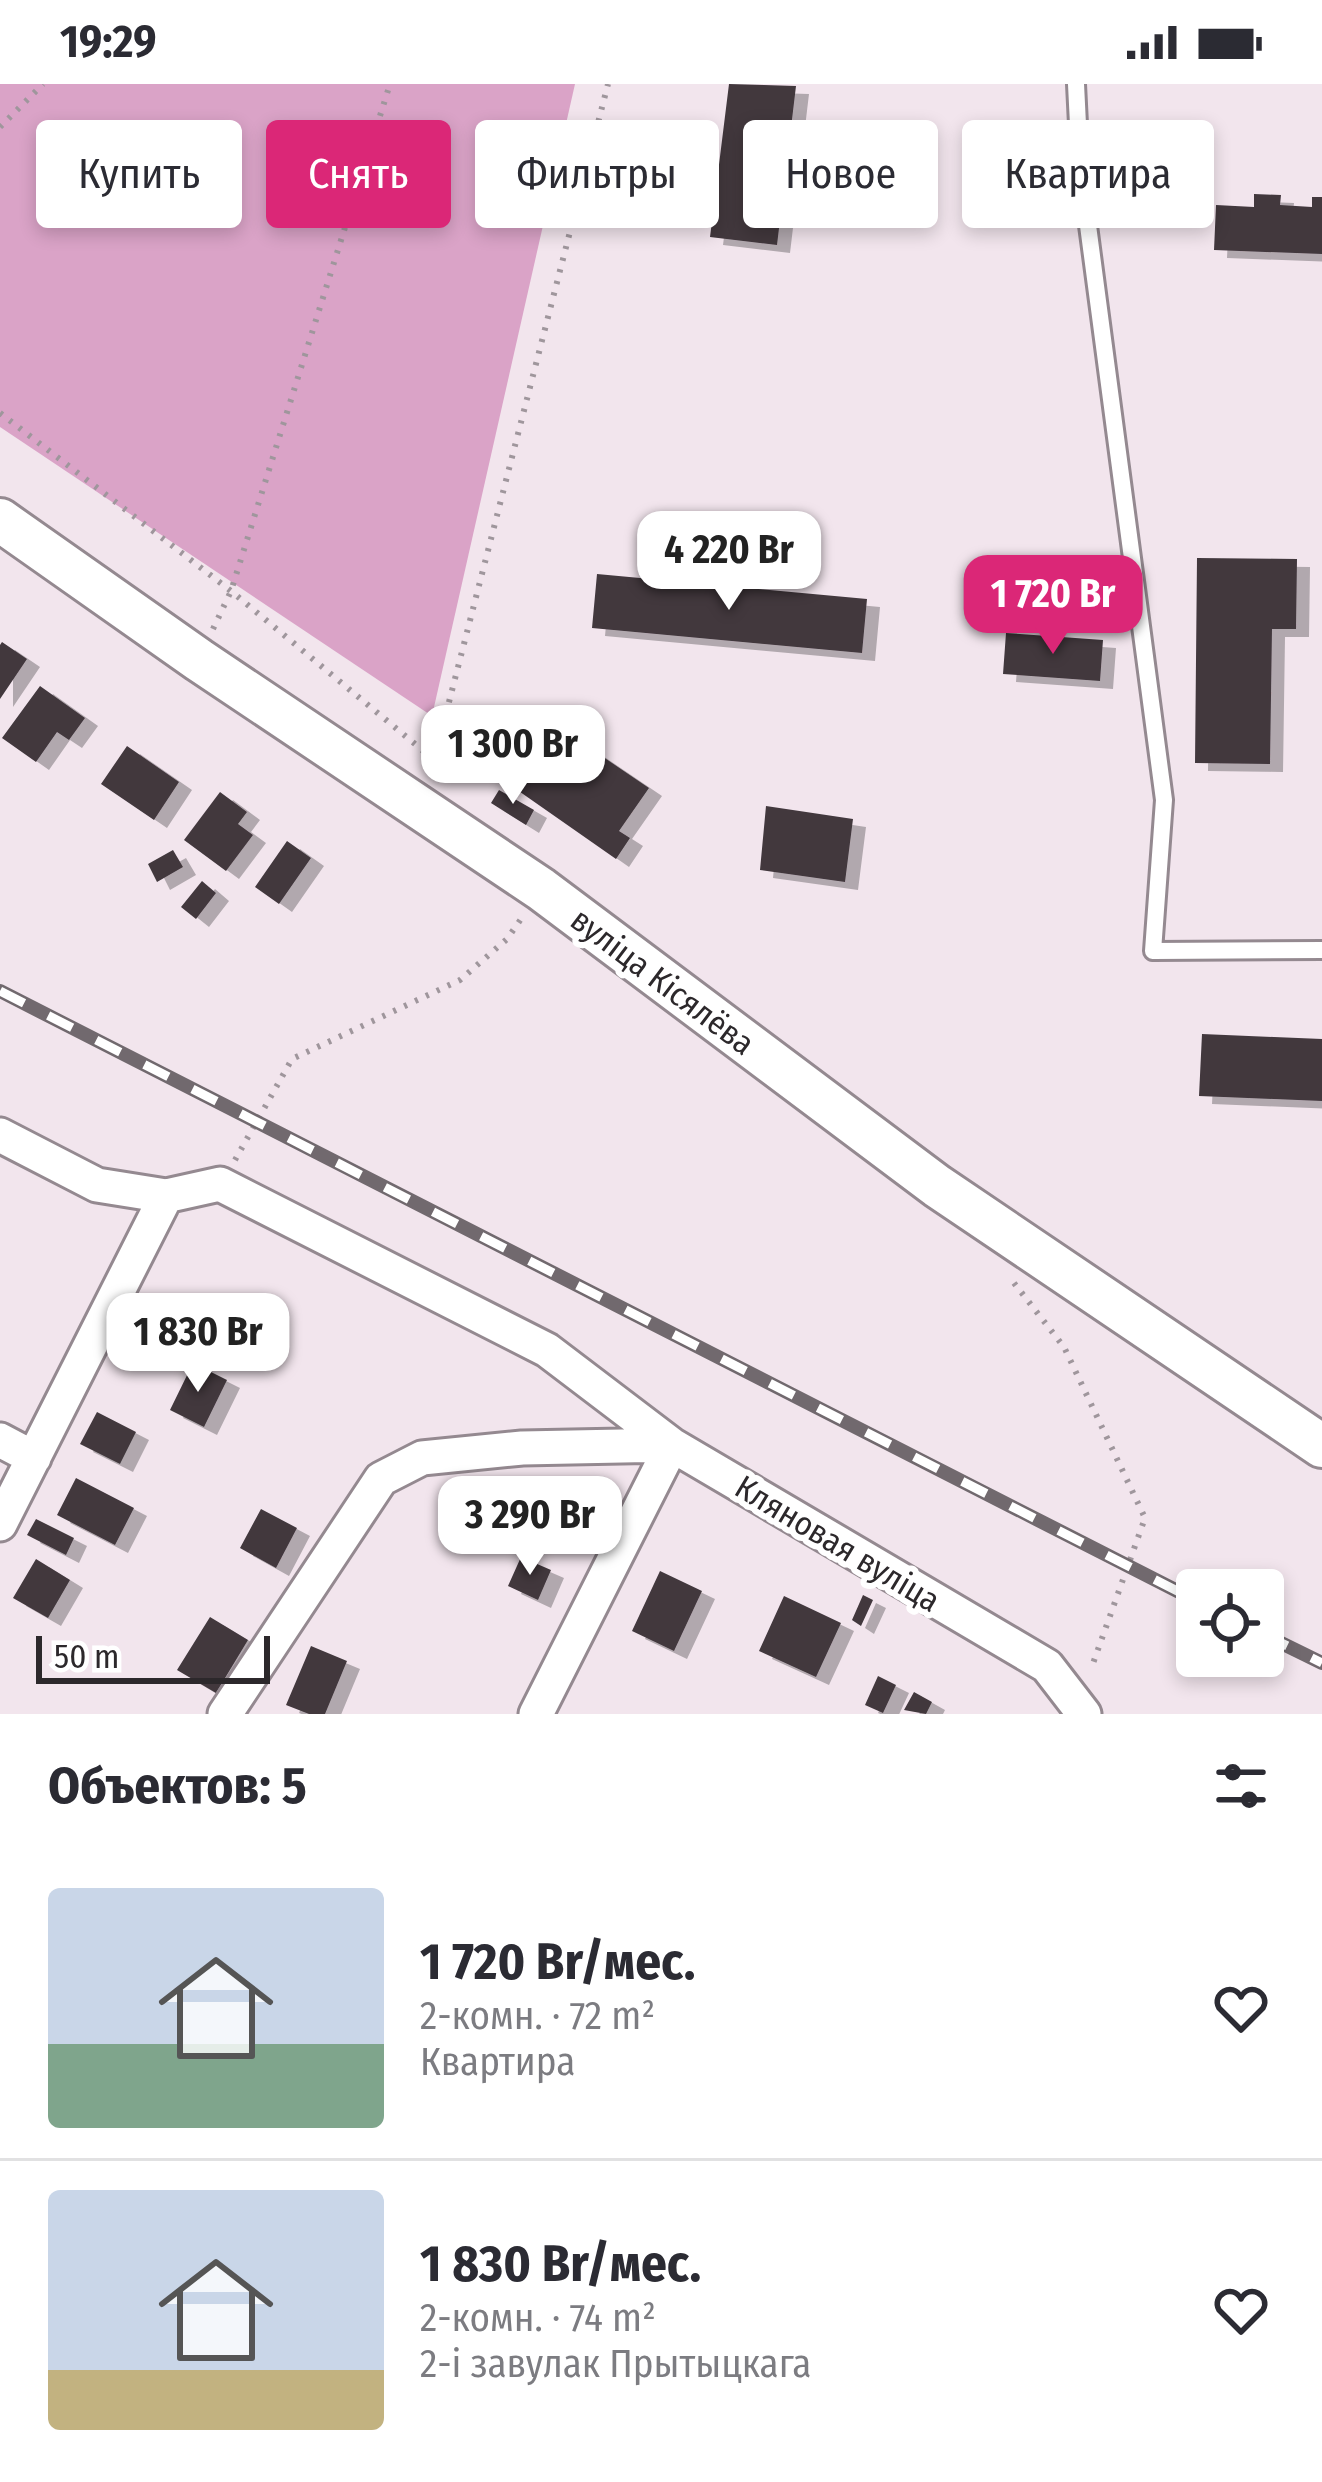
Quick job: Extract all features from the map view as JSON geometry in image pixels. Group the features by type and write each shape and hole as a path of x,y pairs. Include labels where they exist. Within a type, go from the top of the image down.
{"street":[{"name":"вуліца Кісялёва","path":"0,520 541,890 937,1186 1322,1446"},
{"path":"0,1136 97,1185 166,1196 220,1184"},
{"name":"Кляновая вуліца","path":"220,1184 547,1350 672,1445 1047,1666 1081,1710"},
{"path":"0,1524 166,1196"},
{"path":"0,1440 34,1458"},
{"path":"225,1714 381,1479 422,1458 522,1448 672,1445 536,1714"}],"lane":[{"path":"1076,84 1080,165 1164,800 1153,951 1322,950"}],"path":[{"path":"0,127 43,84"},
{"path":"200,660 231,591 390,84"},
{"path":"422,809 608,84"},
{"path":"0,413 231,591 434,760"},
{"path":"220,1184 292,1059 460,980 507,939 541,890"},
{"path":"1008,1275 1064,1346 1145,1517 1081,1710"}],"shaded area":[{"path":"0,84 575,84 567,120 475,120 475,228 542,228 432,716 0,427"}],"building":[{"path":"729,84 796,86 792,120 743,120 743,228 779,228 777,245 710,237 711,228 719,228 719,165"},
{"path":"1254,194 1281,195 1280,205 1312,207 1312,197 1322,197 1322,254 1214,250 1216,205 1254,207"},
{"path":"1197,558 1297,559 1296,629 1272,629 1270,764 1195,763"},
{"path":"597,574 867,599 862,653 592,628"},
{"path":"1006,633 1103,640 1100,681 1003,674"},
{"path":"0,645 27,659 0,699"},
{"path":"40,686 85,718 69,740 57,732 36,762 2,738"},
{"path":"127,746 179,782 154,820 101,784"},
{"path":"587,746 649,788 619,831 630,838 616,859 513,787 530,761 561,783"},
{"path":"499,790 534,810 526,825 491,803"},
{"path":"220,792 247,812 238,824 253,835 226,871 184,840"},
{"path":"766,806 853,819 845,882 760,870"},
{"path":"287,841 311,858 279,904 255,887"},
{"path":"173,850 183,867 157,882 148,864"},
{"path":"202,881 216,893 196,919 181,907"},
{"path":"1202,1034 1322,1039 1322,1101 1199,1096"},
{"path":"193,1363 227,1380 204,1427 170,1410"},
{"path":"97,1412 136,1432 120,1464 80,1444"},
{"path":"76,1478 134,1508 115,1545 57,1515"},
{"path":"261,1509 297,1528 276,1568 240,1548"},
{"path":"36,1519 74,1538 66,1555 27,1535"},
{"path":"521,1557 551,1570 538,1600 508,1586"},
{"path":"36,1559 70,1580 48,1618 13,1598"},
{"path":"660,1571 702,1591 674,1651 632,1631"},
{"path":"863,1595 873,1600 861,1626 852,1620"},
{"path":"784,1596 841,1623 816,1677 759,1651"},
{"path":"210,1617 248,1640 216,1693 177,1670"},
{"path":"311,1646 347,1661 325,1714 286,1705"},
{"path":"878,1676 896,1685 883,1713 865,1705"},
{"path":"914,1692 932,1702 926,1714 904,1710"}],"railway":[{"path":"0,991 1176,1590"},
{"path":"1284,1644 1322,1663"}]}
